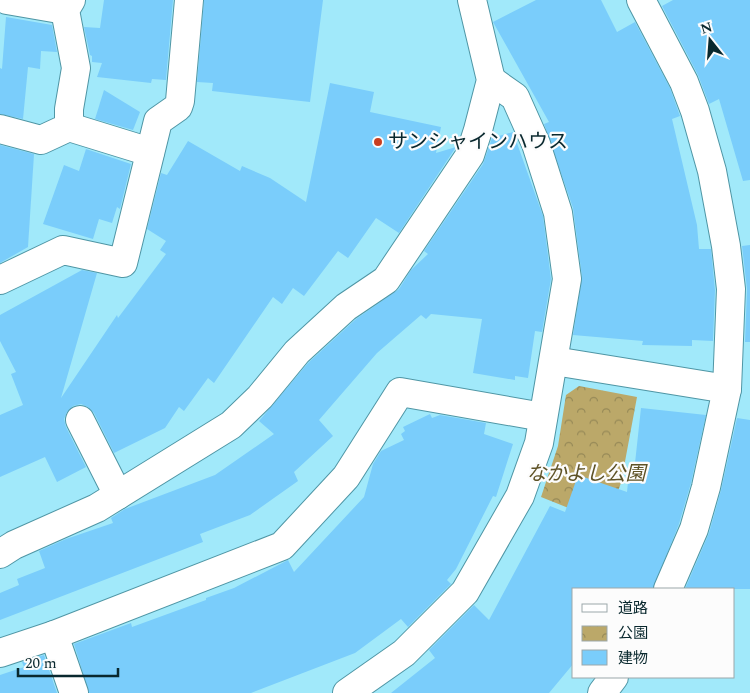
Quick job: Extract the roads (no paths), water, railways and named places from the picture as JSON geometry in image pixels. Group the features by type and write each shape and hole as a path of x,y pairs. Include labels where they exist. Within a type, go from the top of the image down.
{"street":[{"path":"7,0 68,5 76,68 69,110 69,127"},
{"path":"0,280 63,250 123,263 158,121 178,107 180,101 189,0"},
{"path":"0,554 14,545 97,508 231,425 260,397 297,352 346,307 386,280 470,154 478,130 490,80 472,0"},
{"path":"640,0 684,82 712,171 726,246 731,289 727,389 694,529 668,588"},
{"path":"347,693 404,652 465,592 520,496 539,443 567,279 558,213 536,144 515,97 490,80"},
{"path":"0,129 41,140 69,127 150,152"},
{"path":"554,362 727,389"},
{"path":"0,653 54,635 282,546 346,477 400,392 543,417"},
{"path":"80,420 118,495"},
{"path":"54,635 74,693"},
{"path":"602,693 613,678"}],"place":[{"name":"サンシャインハウス","path":"378,142"}],"park label":[{"name":"なかよし公園","path":"586,474"}]}
